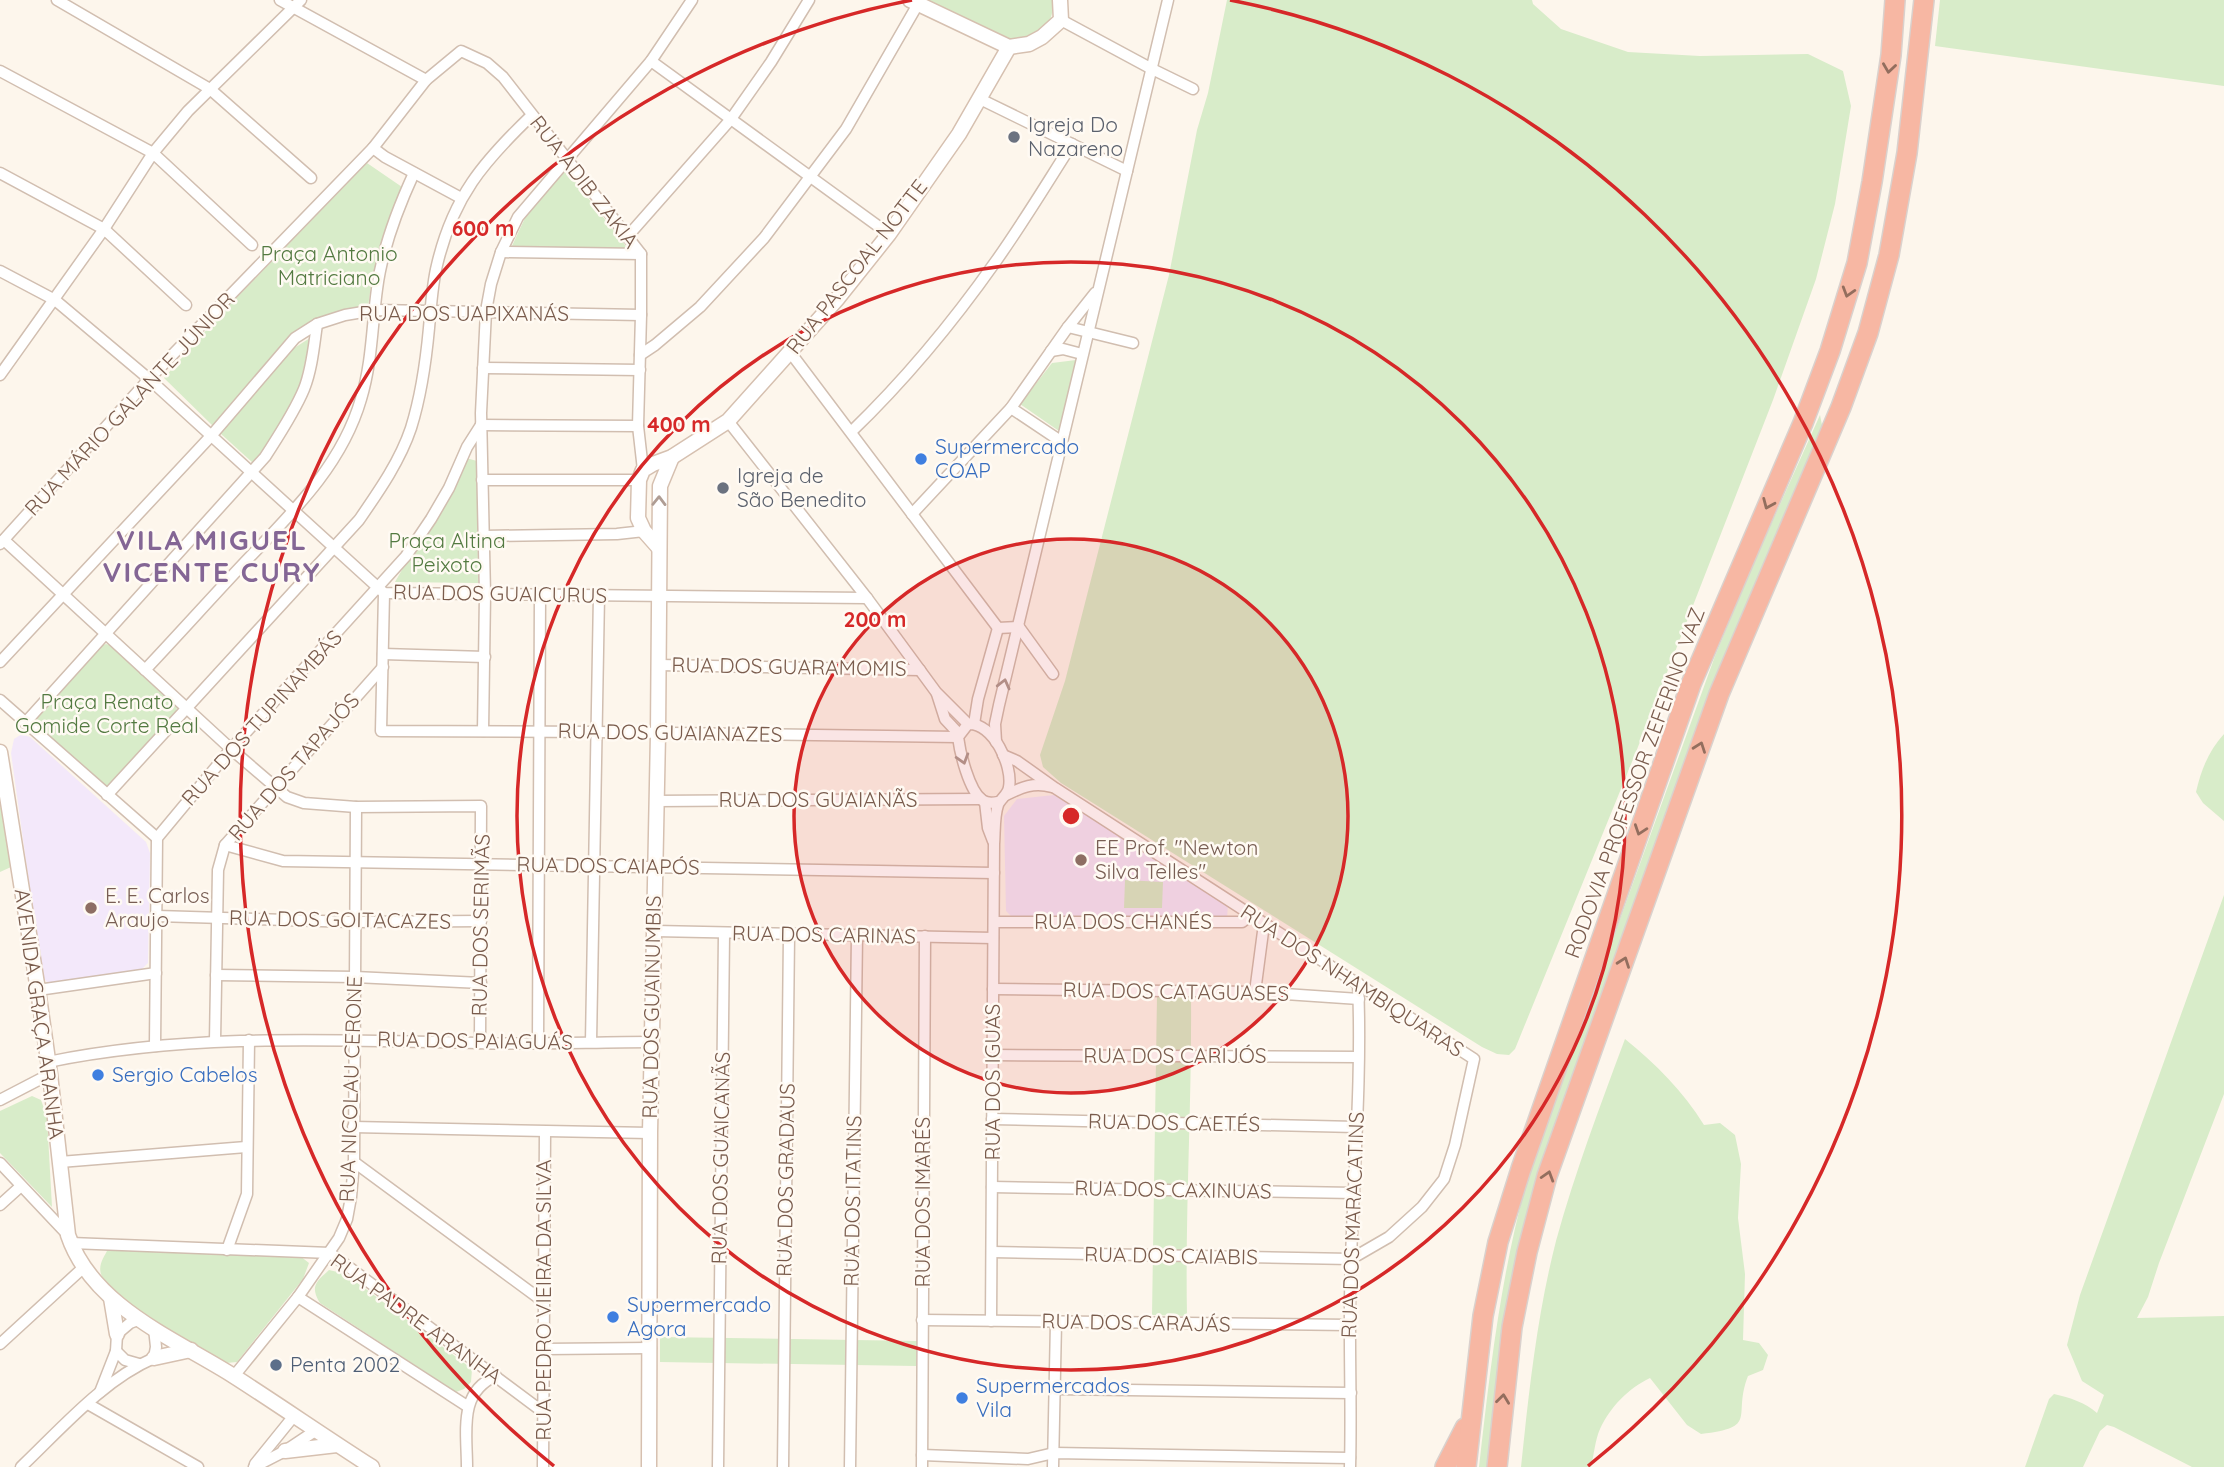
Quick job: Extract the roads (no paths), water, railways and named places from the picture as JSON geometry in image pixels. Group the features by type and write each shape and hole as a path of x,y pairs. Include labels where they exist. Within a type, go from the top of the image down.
{"highway":[{"name":"RODOVIA PROFESSOR ZEFERINO VAZ","path":"1466,1467 1483,1316 1498,1242 1521,1169 1691,684 1803,423 1830,351 1857,263 1889,68 1895,0"},
{"path":"1497,1467 1512,1327 1527,1252 1547,1177 1719,694 1830,433 1868,333 1889,255 1907,153 1924,0"},
{"path":"1445,1467 1471,1414"}],"street":[{"path":"57,0 210,89 311,178"},
{"path":"281,0 298,4 426,79"},
{"name":"RUA DOS TUPINAMBÁS","path":"483,732 485,594 481,425 486,311 491,284 501,252 517,217 651,61 692,0"},
{"path":"627,237 730,119 771,62 809,0"},
{"path":"1060,0 1061,20"},
{"path":"996,742 995,724 999,705 1168,0"},
{"path":"640,355 682,323 764,239 846,129 914,2 1009,47 1029,44 1042,37 1061,20"},
{"path":"1,372 55,300 153,153 188,111 298,4"},
{"path":"1061,20 1193,89"},
{"name":"RUA PASCOAL NOTTE","path":"671,457 728,421 838,298 889,234 959,134 1009,47"},
{"name":"RUA MÁRIO GALANTE JÚNIOR","path":"2,542 149,379 373,148 426,79 461,51"},
{"name":"RUA ADIB ZAKIA","path":"461,51 487,63 503,77 641,254 638,426 641,475"},
{"path":"651,61 889,234"},
{"path":"0,71 153,153 252,245"},
{"path":"980,99 1127,171"},
{"path":"107,795 359,520 377,494 396,463 411,428 424,369 436,266 448,228 461,198 487,161 532,115"},
{"path":"851,432 886,398 944,331 997,260 1072,144"},
{"path":"373,148 461,198"},
{"path":"0,173 104,229 186,306"},
{"path":"145,670 293,511 333,461 362,397 385,249 401,200 414,173"},
{"path":"501,252 641,254"},
{"name":"RUA DOS GUAICURUS","path":"0,271 55,300 149,379 381,591 867,598"},
{"path":"912,514 1011,408 1097,291"},
{"name":"RUA DOS UAPIXANÁS","path":"0,662 211,436 295,338 317,324 345,315 375,310 641,315"},
{"path":"25,723 271,449 305,387 317,324"},
{"path":"1068,327 1133,343"},
{"path":"1051,351 1063,349 1082,354"},
{"path":"790,352 998,628"},
{"path":"483,368 640,370"},
{"path":"1011,408 1062,442"},
{"path":"728,421 867,598 936,692"},
{"path":"481,425 638,426"},
{"name":"RUA DOS TUPINAMBÁS","path":"157,838 230,749 381,591 431,519 481,425"},
{"path":"482,480 618,480 641,475 653,464 671,457"},
{"name":"RUA DOS GUAINUMBIS","path":"649,1467 650,1133 660,486 671,457"},
{"path":"641,475 638,518 644,531 659,548"},
{"path":"484,536 617,534 644,531"},
{"path":"2,542 64,595 274,788 287,797 304,803 355,807"},
{"path":"381,591 383,667"},
{"path":"538,1043 540,595"},
{"path":"591,1042 599,595"},
{"path":"998,628 1019,627"},
{"path":"1019,627 1053,674"},
{"path":"959,735 971,724 998,628"},
{"path":"383,654 485,657"},
{"name":"RUA DOS GUARAMOMIS","path":"658,665 920,670"},
{"name":"RUA DOS GUAIANAZES","path":"383,667 382,732 959,735"},
{"name":"RUA DOS TAPAJÓS","path":"215,1041 218,870 225,845 383,667"},
{"name":"RUA DOS IGUAS","path":"936,692 971,724 987,730 1003,755 1010,786 1002,799 994,844 991,1321"},
{"name":"RUA DOS IGUAS","path":"936,692 945,719 959,735 960,751 983,801 994,844"},
{"path":"0,700 157,838 155,1046"},
{"name":"AVENIDA GRAÇA ARANHA","path":"0,752 38,990 69,1239"},
{"name":"RUA DOS NHAMBIQUARAS","path":"1003,755 1017,761 1474,1059 1455,1145 1444,1178 1422,1207 1389,1237 1351,1259"},
{"path":"983,801 1002,799 1024,786 1042,784 1055,788"},
{"name":"RUA DOS GUAIANÃS","path":"656,801 983,801"},
{"name":"RUA DOS SERIMÃS","path":"355,807 481,806 480,1043"},
{"name":"RUA NICOLAU CERONE","path":"234,1377 330,1253 347,1219 354,1162 355,807"},
{"name":"RUA DOS CAIAPÓS","path":"225,845 283,861 355,864 654,866 994,873"},
{"name":"RUA DOS CHANÉS","path":"994,922 1242,922 1251,915"},
{"name":"RUA DOS GOITACAZES","path":"157,916 354,922 481,921"},
{"path":"1255,992 1264,924"},
{"name":"RUA DOS CARINAS","path":"654,932 993,938"},
{"name":"RUA DOS GUAICANÃS","path":"718,1467 724,934"},
{"name":"RUA DOS GRADAUS","path":"783,1467 789,935"},
{"name":"RUA DOS ITATINS","path":"850,1467 856,936"},
{"name":"RUA DOS IMARÉS","path":"922,1467 925,936"},
{"path":"38,990 156,973"},
{"path":"216,975 355,977 481,983"},
{"name":"RUA DOS MARACATINS","path":"1350,1462 1349,1325 1358,983"},
{"name":"RUA DOS CATAGUASES","path":"993,989 1255,992 1359,999"},
{"path":"227,1250 247,1194 249,1040"},
{"name":"RUA DOS PAIAGUÁS","path":"0,1100 49,1068 155,1046 249,1040 652,1042"},
{"name":"RUA DOS CARIJÓS","path":"993,1055 1358,1057"},
{"name":"RUA DOS CAETÉS","path":"992,1119 1356,1127"},
{"path":"353,1127 650,1133"},
{"name":"RUA PEDRO VIEIRA DA SILVA","path":"543,1467 545,1132"},
{"path":"60,1162 246,1147"},
{"path":"354,1162 544,1302"},
{"path":"0,1163 69,1239 84,1267 110,1298 372,1467"},
{"path":"0,1205 21,1186"},
{"name":"RUA DOS CAXINUAS","path":"992,1187 1354,1193"},
{"name":"RUA PADRE ARANHA","path":"69,1239 227,1250 330,1253 543,1412"},
{"name":"RUA DOS CAIABIS","path":"992,1252 1351,1259"},
{"path":"0,1344 84,1267"},
{"path":"298,1297 467,1406"},
{"path":"100,1392 116,1351 117,1334 110,1298"},
{"path":"117,1334 130,1323 140,1319"},
{"name":"RUA DOS CARAJÁS","path":"922,1320 1349,1325"},
{"path":"1054,1467 1056,1322"},
{"path":"154,1328 154,1358"},
{"path":"544,1349 651,1348"},
{"path":"21,1467 100,1392 139,1364 191,1350"},
{"path":"116,1351 125,1360 139,1364"},
{"path":"467,1467 467,1406 475,1390 484,1381 496,1376"},
{"path":"1055,1389 1351,1393"},
{"path":"88,1404 191,1465"},
{"path":"253,1467 293,1417"},
{"path":"253,1467 285,1451 315,1431"},
{"path":"285,1451 337,1445"},
{"path":"922,1455 1028,1460 1054,1453 1350,1462"}],"place":[{"name":"Igreja Do Nazareno","path":"1014,137"},
{"name":"Supermercado COAP","path":"921,459"},
{"name":"Igreja de São Benedito","path":"723,488"},
{"name":"EE Prof. \"Newton Silva Telles\"","path":"1081,860"},
{"name":"E. E. Carlos Araujo","path":"91,908"},
{"name":"Sergio Cabelos","path":"98,1075"},
{"name":"Supermercado Agora","path":"613,1317"},
{"name":"Penta 2002","path":"276,1365"},
{"name":"Supermercados Vila","path":"962,1398"}],"district":[{"name":"VILA MIGUEL VICENTE CURY","path":"212,556"}],"park label":[{"name":"Praça Antonio Matriciano","path":"329,266"},
{"name":"Praça Altina Peixoto","path":"447,553"},
{"name":"Praça Renato Gomide Corte Real","path":"107,714"}]}
